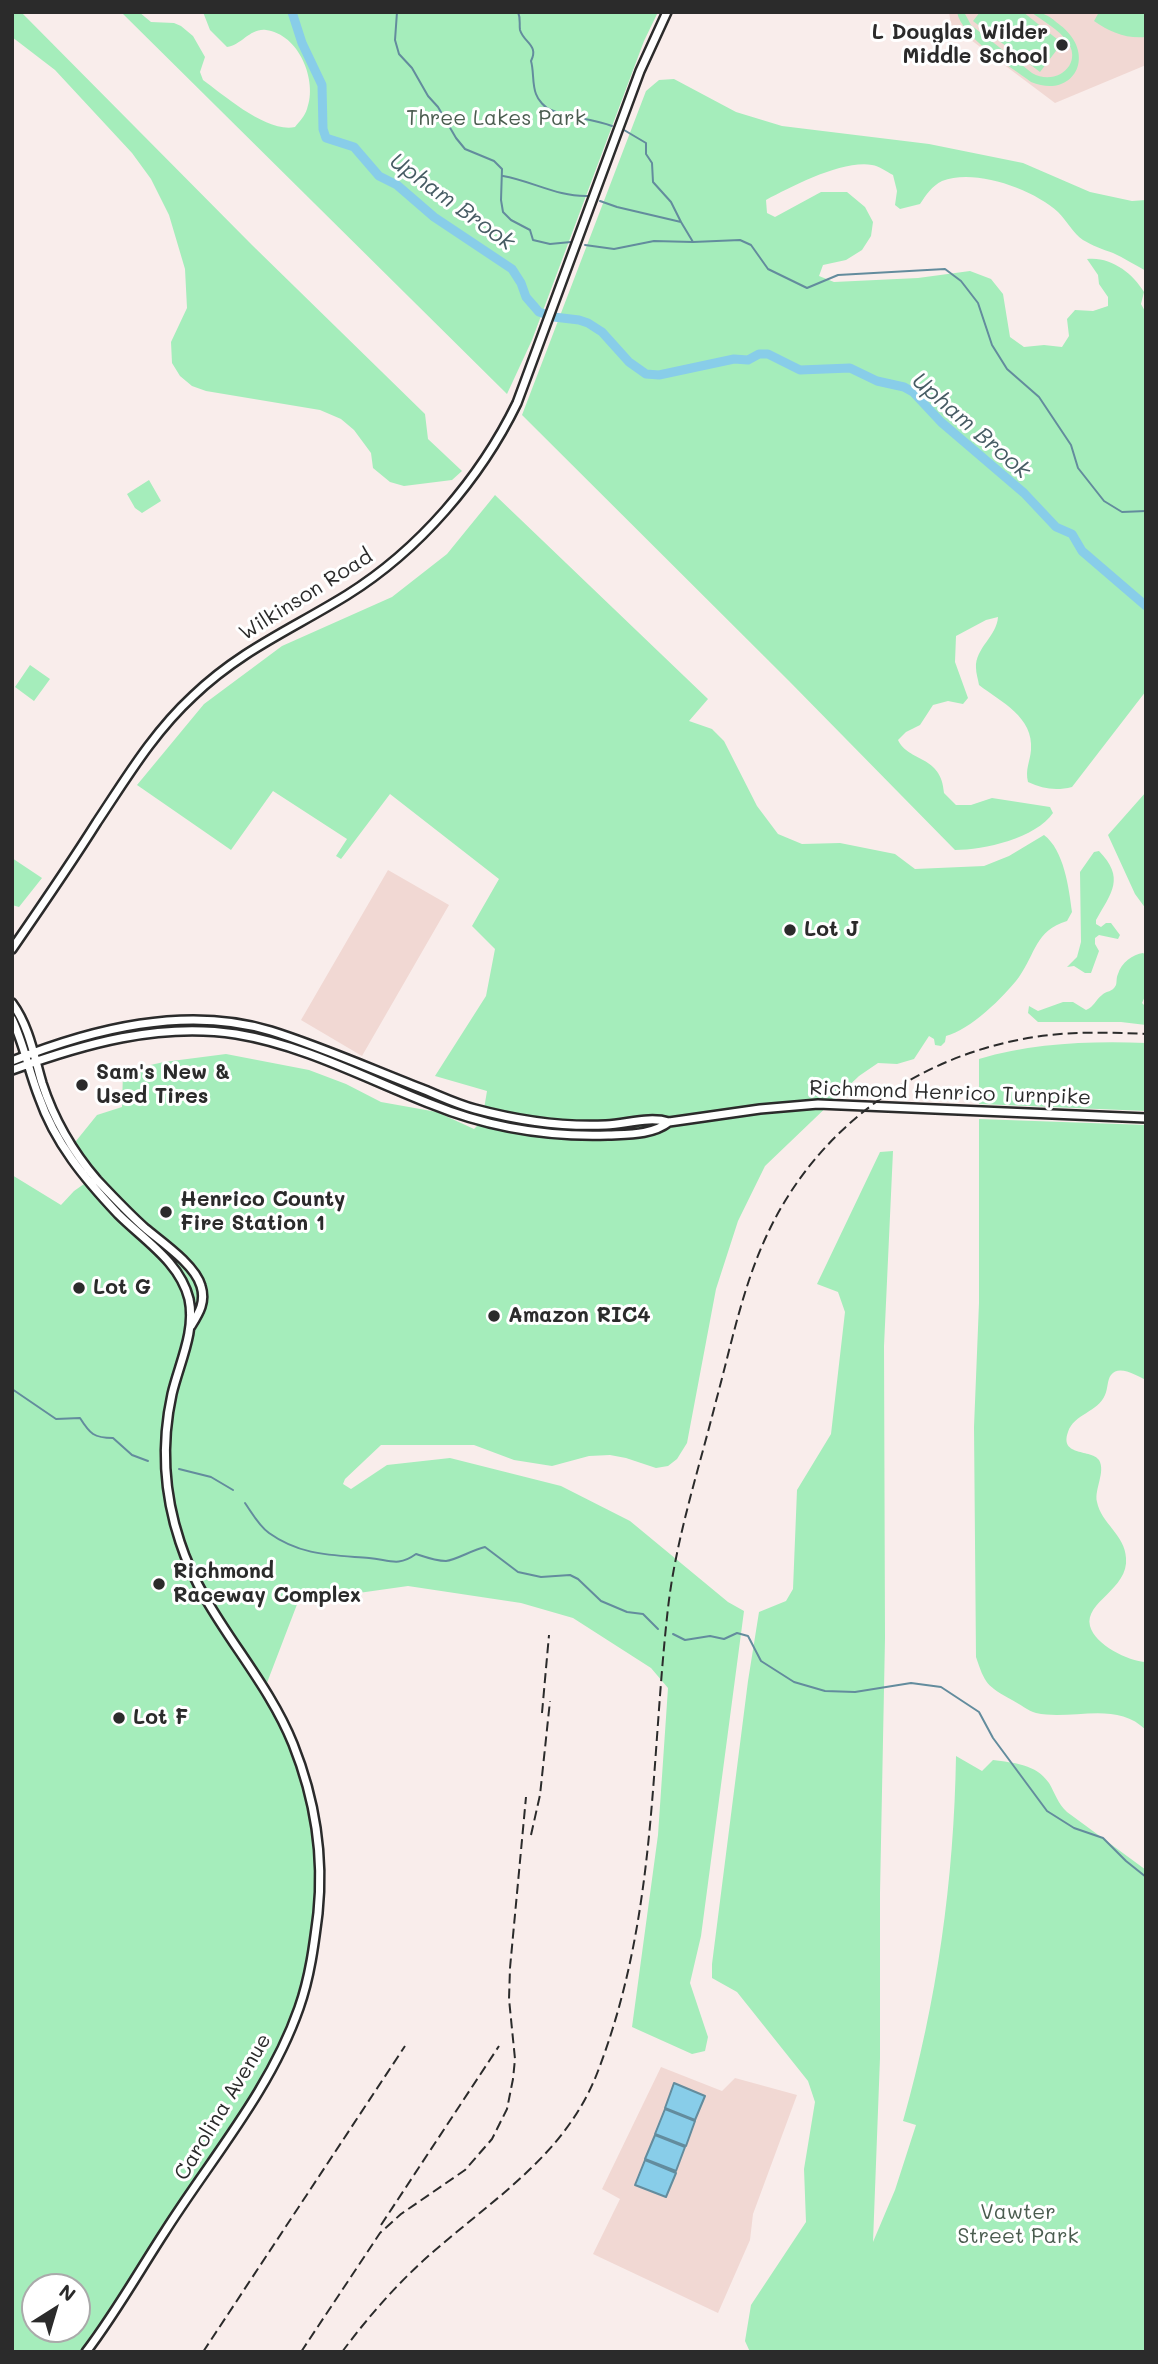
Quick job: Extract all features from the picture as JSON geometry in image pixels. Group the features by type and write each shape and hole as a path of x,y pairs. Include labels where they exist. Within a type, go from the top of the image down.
{"main road":[{"name":"Wilkinson Road","path":"12,949 139,756 178,710 248,651 366,582 417,540 473,474 517,403 640,71 667,12"},
{"path":"12,1003 23,1022 43,1109 68,1155 120,1216 167,1260 182,1281 190,1307 190,1327"},
{"path":"12,1019 31,1059"},
{"name":"Richmond Henrico Turnpike","path":"12,1061 159,1032 202,1030 234,1034 273,1042 433,1105 482,1121 525,1130 575,1135 636,1133 660,1129 669,1122 760,1108 818,1104 1146,1118"},
{"name":"Richmond Henrico Turnpike","path":"12,1070 31,1059"},
{"name":"Carolina Avenue","path":"31,1059 53,1110 84,1163 111,1195 199,1280 203,1300 190,1327 166,1430 165,1470 172,1517 191,1572 213,1612 268,1693 293,1746 309,1789 320,1850 321,1886 314,1947 298,2010 276,2059 243,2116 86,2352"}],"shaded area":[{"name":"L Douglas Wilder Middle School","path":"949,12 1146,12 1146,65 1055,103 951,25"},
{"path":"388,870 449,905 362,1056 301,1020"},
{"path":"661,2067 722,2091 735,2078 797,2095 753,2214 750,2240 718,2313 593,2254 620,2199 602,2189"}],"green space":[{"path":"12,12 21,12 252,245 425,414 428,439 462,471 452,480 404,486 390,482 373,468 371,453 354,430 341,419 320,410 206,391 192,386 180,376 172,363 171,342 187,308 185,269 169,215 151,179 132,153 55,70 12,37"},
{"name":"Three Lakes Park","path":"121,12 139,12 151,22 181,26 193,36 205,57 200,72 203,80 259,119 284,127 295,127 305,114 310,98 308,73 296,49 278,33 266,30 255,32 227,47 210,30 203,12 658,12 644,41 532,340 507,394"},
{"path":"957,12 964,12 971,25 1032,73 1041,77 1058,75 1065,71 1072,58 1064,37 1031,12 1047,16 1060,25 1078,49 1076,71 1069,80 1059,85 1046,86 1031,82 977,41 961,22"},
{"path":"980,12 1023,12 1062,43 1040,72 973,21"},
{"path":"1099,12 1146,12 1146,37 1125,36 1106,28 1094,21"},
{"path":"674,79 736,112 782,126 929,144 1023,163 1090,192 1132,201 1146,200 1146,271 1083,240 1058,212 1034,196 987,179 971,177 942,181 932,188 920,204 900,209 895,205 897,191 893,175 875,166 860,164 818,175 766,200 767,213 775,217 821,192 847,192 865,207 873,222 871,236 862,250 846,260 823,265 819,276 834,282 918,278 970,271 991,279 1003,294 1010,337 1024,347 1062,347 1069,336 1067,319 1075,310 1093,311 1108,306 1108,297 1087,259 1104,260 1120,267 1134,278 1144,292 1141,304 1146,313 1146,691 1072,787 1050,789 1028,782 1031,738 1027,728 1022,719 1006,704 979,685 977,674 979,654 994,630 998,617 986,620 956,636 955,662 968,698 963,704 948,701 933,705 920,725 906,732 898,740 909,752 931,765 942,781 944,793 956,805 971,805 992,798 1050,807 1053,813 1045,822 1022,836 980,848 955,850 522,415 646,91 659,80"},
{"path":"149,480 161,501 142,513 135,508 127,494"},
{"name":"Richmond Raceway Complex","path":"495,495 708,699 689,721 712,729 724,741 757,806 778,834 802,844 840,843 895,854 915,869 984,866 1009,856 1044,835 1061,860 1072,912 1067,921 1056,925 1042,937 1019,977 986,1012 946,1036 941,1046 935,1045 934,1039 929,1036 914,1059 897,1064 878,1063 859,1076 765,1166 738,1221 716,1289 687,1443 677,1459 668,1466 656,1468 610,1455 589,1456 552,1466 514,1460 474,1445 381,1445 343,1484 351,1489 387,1465 450,1458 561,1486 630,1521 728,1602 744,1611 701,1936 690,1983 708,2037 705,2051 692,2054 632,2027 658,1835 668,1688 651,1668 573,1618 521,1603 408,1586 316,1599 301,1594 265,1688 309,1789 321,1876 306,1985 270,2070 86,2352 12,2352 12,1175 61,1205 74,1191 94,1177 72,1146 97,1115 122,1107 123,1071 164,1062 226,1054 309,1070 346,1084 381,1102 437,1112 474,1129 482,1121 487,1091 435,1076 486,996 495,949 472,926 499,879 390,794 341,859 336,856 347,839 273,791 231,850 137,785 204,704 282,646 392,597 447,554"},
{"path":"30,665 50,679 34,701 15,687"},
{"path":"1146,792 1146,909 1135,894 1108,835"},
{"path":"1099,851 1112,869 1114,877 1111,893 1096,924 1101,927 1111,923 1120,935 1118,939 1099,935 1095,938 1099,951 1091,973 1085,973 1074,966 1067,967 1077,957 1081,942 1080,872 1094,852"},
{"path":"12,858 42,878 19,907 12,905"},
{"path":"1143,953 1146,955 1146,994 1142,1003 1146,1007 1146,1025 1121,1022 1038,1022 1028,1013 1029,1006 1038,1011 1063,1002 1073,1002 1086,1010 1104,993 1114,988 1120,970 1128,960"},
{"path":"1146,1043 1146,1111 979,1104 979,1059 1020,1049 1061,1044"},
{"path":"979,1119 1146,1125 1146,1380 1128,1372 1114,1372 1102,1401 1075,1421 1066,1440 1072,1449 1099,1460 1099,1509 1125,1550 1125,1569 1121,1578 1094,1610 1090,1617 1090,1626 1098,1639 1113,1651 1130,1659 1146,1662 1146,1730 1121,1716 1093,1713 1050,1715 1033,1712 992,1687 985,1679 976,1657 974,1427 979,1303"},
{"name":"Vawter Street Park","path":"893,1151 884,1346 885,1638 880,2058 873,2242 895,2190 916,2125 903,2121 925,2031 942,1940 952,1849 956,1756 982,1771 993,1760 1031,1768 1049,1783 1067,1812 1146,1870 1146,2352 750,2352 745,2341 751,2305 806,2222 804,2169 815,2102 808,2081 737,1992 712,1978 712,1964 759,1612 786,1601 793,1589 797,1490 831,1434 845,1312 838,1292 817,1284 880,1152"}],"water":[{"path":"674,2083 705,2096 695,2120 665,2108"},
{"path":"665,2109 695,2121 686,2146 655,2134"},
{"path":"655,2135 685,2147 676,2171 645,2159"},
{"path":"645,2160 676,2173 666,2197 635,2185"}],"waterway":[{"name":"Upham Brook","path":"292,12 302,43 322,85 323,129 326,138 354,147 379,176 397,185 434,217 512,269 526,297 539,312 588,323 602,332 629,362 646,374 659,375 734,359 748,360 759,354 768,354 800,370 850,368 877,381 904,387 913,392 941,422 1024,493 1056,527 1072,534 1082,551 1146,606"},
{"path":"397,12 395,40 399,54 412,68 465,149 494,161 502,169 503,212 511,220 530,230 533,240 550,244 571,242"},
{"path":"518,12 520,30 533,51 531,61 534,86 540,101 546,108 558,113 612,126"},
{"path":"624,130 646,143 646,154 652,163 653,182 671,202 681,222"},
{"path":"503,176 566,194 588,196"},
{"path":"600,201 681,222 693,242"},
{"path":"585,245 614,249 654,241 740,240 751,245 768,269 807,288 838,275 945,269 961,281 978,303 992,345 1007,369 1039,397 1071,445 1078,468 1104,501 1122,512 1146,511"},
{"path":"12,1389 56,1419 80,1418 93,1434 113,1438 132,1455 148,1461"},
{"path":"179,1469 211,1477 233,1490"},
{"path":"245,1503 269,1533 293,1546 318,1553 394,1562 416,1554 446,1561 485,1547 518,1572 541,1577 570,1575 601,1601 627,1612 643,1614 658,1629"},
{"path":"673,1634 685,1640 710,1636 724,1639 737,1633 748,1636 761,1661 794,1682 825,1691 855,1692 911,1683 941,1687 979,1712 993,1738 1047,1811 1074,1828 1103,1838 1146,1877"}],"railway":[{"path":"342,2352 376,2309 413,2270 509,2188 551,2147 585,2099 598,2071 617,2013 641,1899 668,1608 676,1556 744,1297 766,1237 786,1200 810,1166 837,1135 868,1108 902,1085 938,1066 977,1051 1034,1037 1082,1033 1146,1034"},
{"path":"542,1713 549,1635"},
{"path":"531,1835 540,1795 550,1701"},
{"path":"301,2352 380,2233 401,2214 465,2170 492,2139 507,2109 515,2059 509,1999 510,1968 526,1797"},
{"path":"203,2352 405,2046"},
{"path":"381,2225 499,2046"}],"place":[{"name":"L Douglas Wilder Middle School","path":"1062,45"},
{"name":"Lot J","path":"790,930"},
{"name":"Sam's New & Used Tires","path":"82,1085"},
{"name":"Henrico County Fire Station 1","path":"166,1212"},
{"name":"Lot G","path":"79,1288"},
{"name":"Amazon RIC4","path":"494,1316"},
{"name":"Richmond Raceway Complex","path":"159,1584"},
{"name":"Lot F","path":"119,1718"}]}
